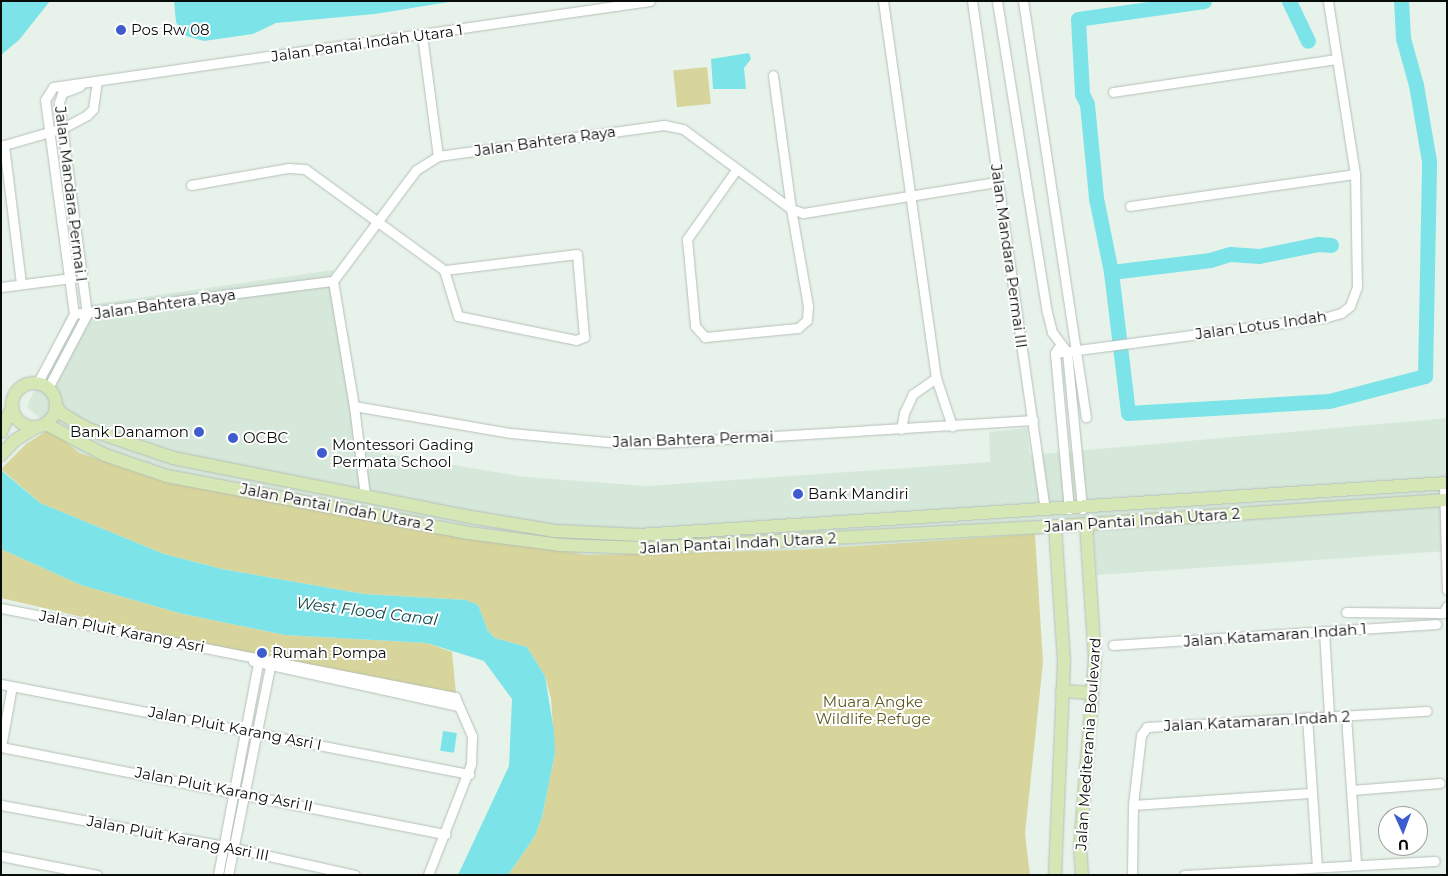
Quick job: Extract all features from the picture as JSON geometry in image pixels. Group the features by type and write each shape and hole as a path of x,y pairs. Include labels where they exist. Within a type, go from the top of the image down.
{"street":[{"name":"Jalan Pantai Indah Utara 1","path":"84,84 650,1"},
{"path":"883,1 908,196 936,378 952,426"},
{"name":"Jalan Mandara Permai III","path":"972,1 1045,510"},
{"path":"997,1 1047,312 1064,351 1086,417"},
{"path":"1023,1 1064,351 1076,509 1082,514 1111,513 1120,521"},
{"name":"Jalan Lotus Indah","path":"1064,351 1139,343 1341,313 1356,294 1355,174 1328,1"},
{"path":"422,35 438,156"},
{"path":"1113,92 1336,59"},
{"path":"736,170 687,239 695,326 705,337 798,328 807,320 808,306 791,210 774,75"},
{"path":"21,284 2,146 49,130 63,128 93,109 97,82"},
{"name":"Jalan Mandara Permai I","path":"74,314 71,278 45,100 48,91 64,84 84,84"},
{"name":"Jalan Mandara Permai I","path":"84,84 68,90 60,98 87,314"},
{"name":"Jalan Bahtera Raya","path":"87,314 333,281 376,220 416,170 438,156 664,125 683,129 791,210"},
{"path":"192,185 298,167 305,169 444,270 458,316 576,340 584,337 577,254 444,270"},
{"path":"1130,206 1355,174"},
{"path":"791,210 803,213 997,182"},
{"path":"1,287 71,278"},
{"path":"333,281 354,406 365,495"},
{"path":"1,432 12,407 13,398 21,387 42,386 63,360 87,314 74,314 53,354 42,386"},
{"path":"53,354 63,360"},
{"path":"901,429 904,413 913,394 936,378"},
{"path":"1,456 14,441 43,425 57,408 42,386"},
{"name":"Jalan Bahtera Permai","path":"354,406 511,433 608,442 659,443 1033,420"},
{"path":"12,407 22,424 43,425"},
{"name":"Jalan Pantai Indah Utara 2","path":"57,408 88,429 173,458 555,531 639,535 1076,509 1445,483"},
{"name":"Jalan Pantai Indah Utara 2","path":"43,425 105,455 168,476 469,533 561,545 642,548 1055,526 1446,500"},
{"path":"1445,483 1447,590"},
{"name":"Jalan Mediterania Boulevard","path":"1082,875 1080,848 1095,629 1086,524"},
{"name":"Jalan Mediterania Boulevard","path":"1055,526 1064,660 1055,875"},
{"name":"Jalan Katamaran Indah 1","path":"1346,612 1442,613 1447,606"},
{"name":"Jalan Pluit Karang Asri","path":"1,608 433,696 458,706 472,736 469,774"},
{"name":"Jalan Katamaran Indah 1","path":"1113,645 1436,624"},
{"path":"1324,631 1329,716"},
{"path":"218,875 232,790 258,660"},
{"path":"228,875 243,792 271,663"},
{"name":"Jalan Pluit Karang Asri I","path":"1,684 244,729 469,774"},
{"path":"1,747 12,686"},
{"path":"1062,691 1092,693"},
{"name":"Jalan Katamaran Indah 2","path":"1132,875 1133,805 1145,729 1307,717 1427,711"},
{"path":"1346,716 1356,864"},
{"path":"1307,717 1310,793 1317,867"},
{"name":"Jalan Pluit Karang Asri II","path":"1,747 243,792 446,834"},
{"path":"428,875 469,774"},
{"path":"1352,790 1440,783"},
{"path":"1133,805 1310,793"},
{"name":"Jalan Pluit Karang Asri III","path":"1,805 224,846 355,875"},
{"path":"1,856 97,875"},
{"path":"1184,875 1317,867 1335,870 1356,864 1435,861"}],"shaded area":[{"path":"333,270 362,450 525,477 647,486 990,462 989,432 1027,428 1030,455 1447,418 1447,551 1097,575 1093,531 797,550 587,555 169,481 79,453 27,407 65,318 88,305"}],"green space":[{"path":"707,67 711,104 677,107 673,71"},
{"name":"Muara Angke Wildlife Refuge","path":"51,428 79,453 170,481 587,555 797,550 1035,534 1043,663 1025,834 1030,875 508,875 535,836 542,817 555,753 551,699 545,676 527,647 495,638 488,631 478,605 466,600 364,594 222,569 164,554 40,503 1,469 26,444"},
{"path":"1,549 81,585 183,614 285,635 427,643 452,652 457,705 1,598"}],"water":[{"path":"1,1 50,1 19,40 1,55"},
{"path":"174,1 455,1 375,14 276,23 253,34 204,41 183,35 176,22"},
{"path":"749,53 751,59 744,68 746,89 713,89 711,59"},
{"name":"West Flood Canal","path":"1,470 40,503 164,554 222,569 364,594 466,600 478,605 488,631 495,638 527,647 545,676 554,731 555,753 542,817 535,836 508,875 458,875 509,766 512,699 484,661 427,643 285,635 183,614 81,585 1,549"},
{"path":"443,731 457,733 454,753 440,751"}],"waterway":[{"path":"1204,1 1078,19 1082,94 1087,104 1096,198 1111,272 1128,413 1329,401 1425,376 1429,161 1416,85 1403,38 1401,1"},
{"path":"1289,1 1308,41"},
{"path":"1111,272 1210,260 1230,254 1259,256 1318,244 1331,245"}],"place":[{"name":"Pos Rw 08","path":"121,30"},
{"name":"Bank Danamon","path":"199,432"},
{"name":"OCBC","path":"233,438"},
{"name":"Montessori Gading Permata School","path":"322,453"},
{"name":"Bank Mandiri","path":"798,494"},
{"name":"Rumah Pompa","path":"262,653"}]}
